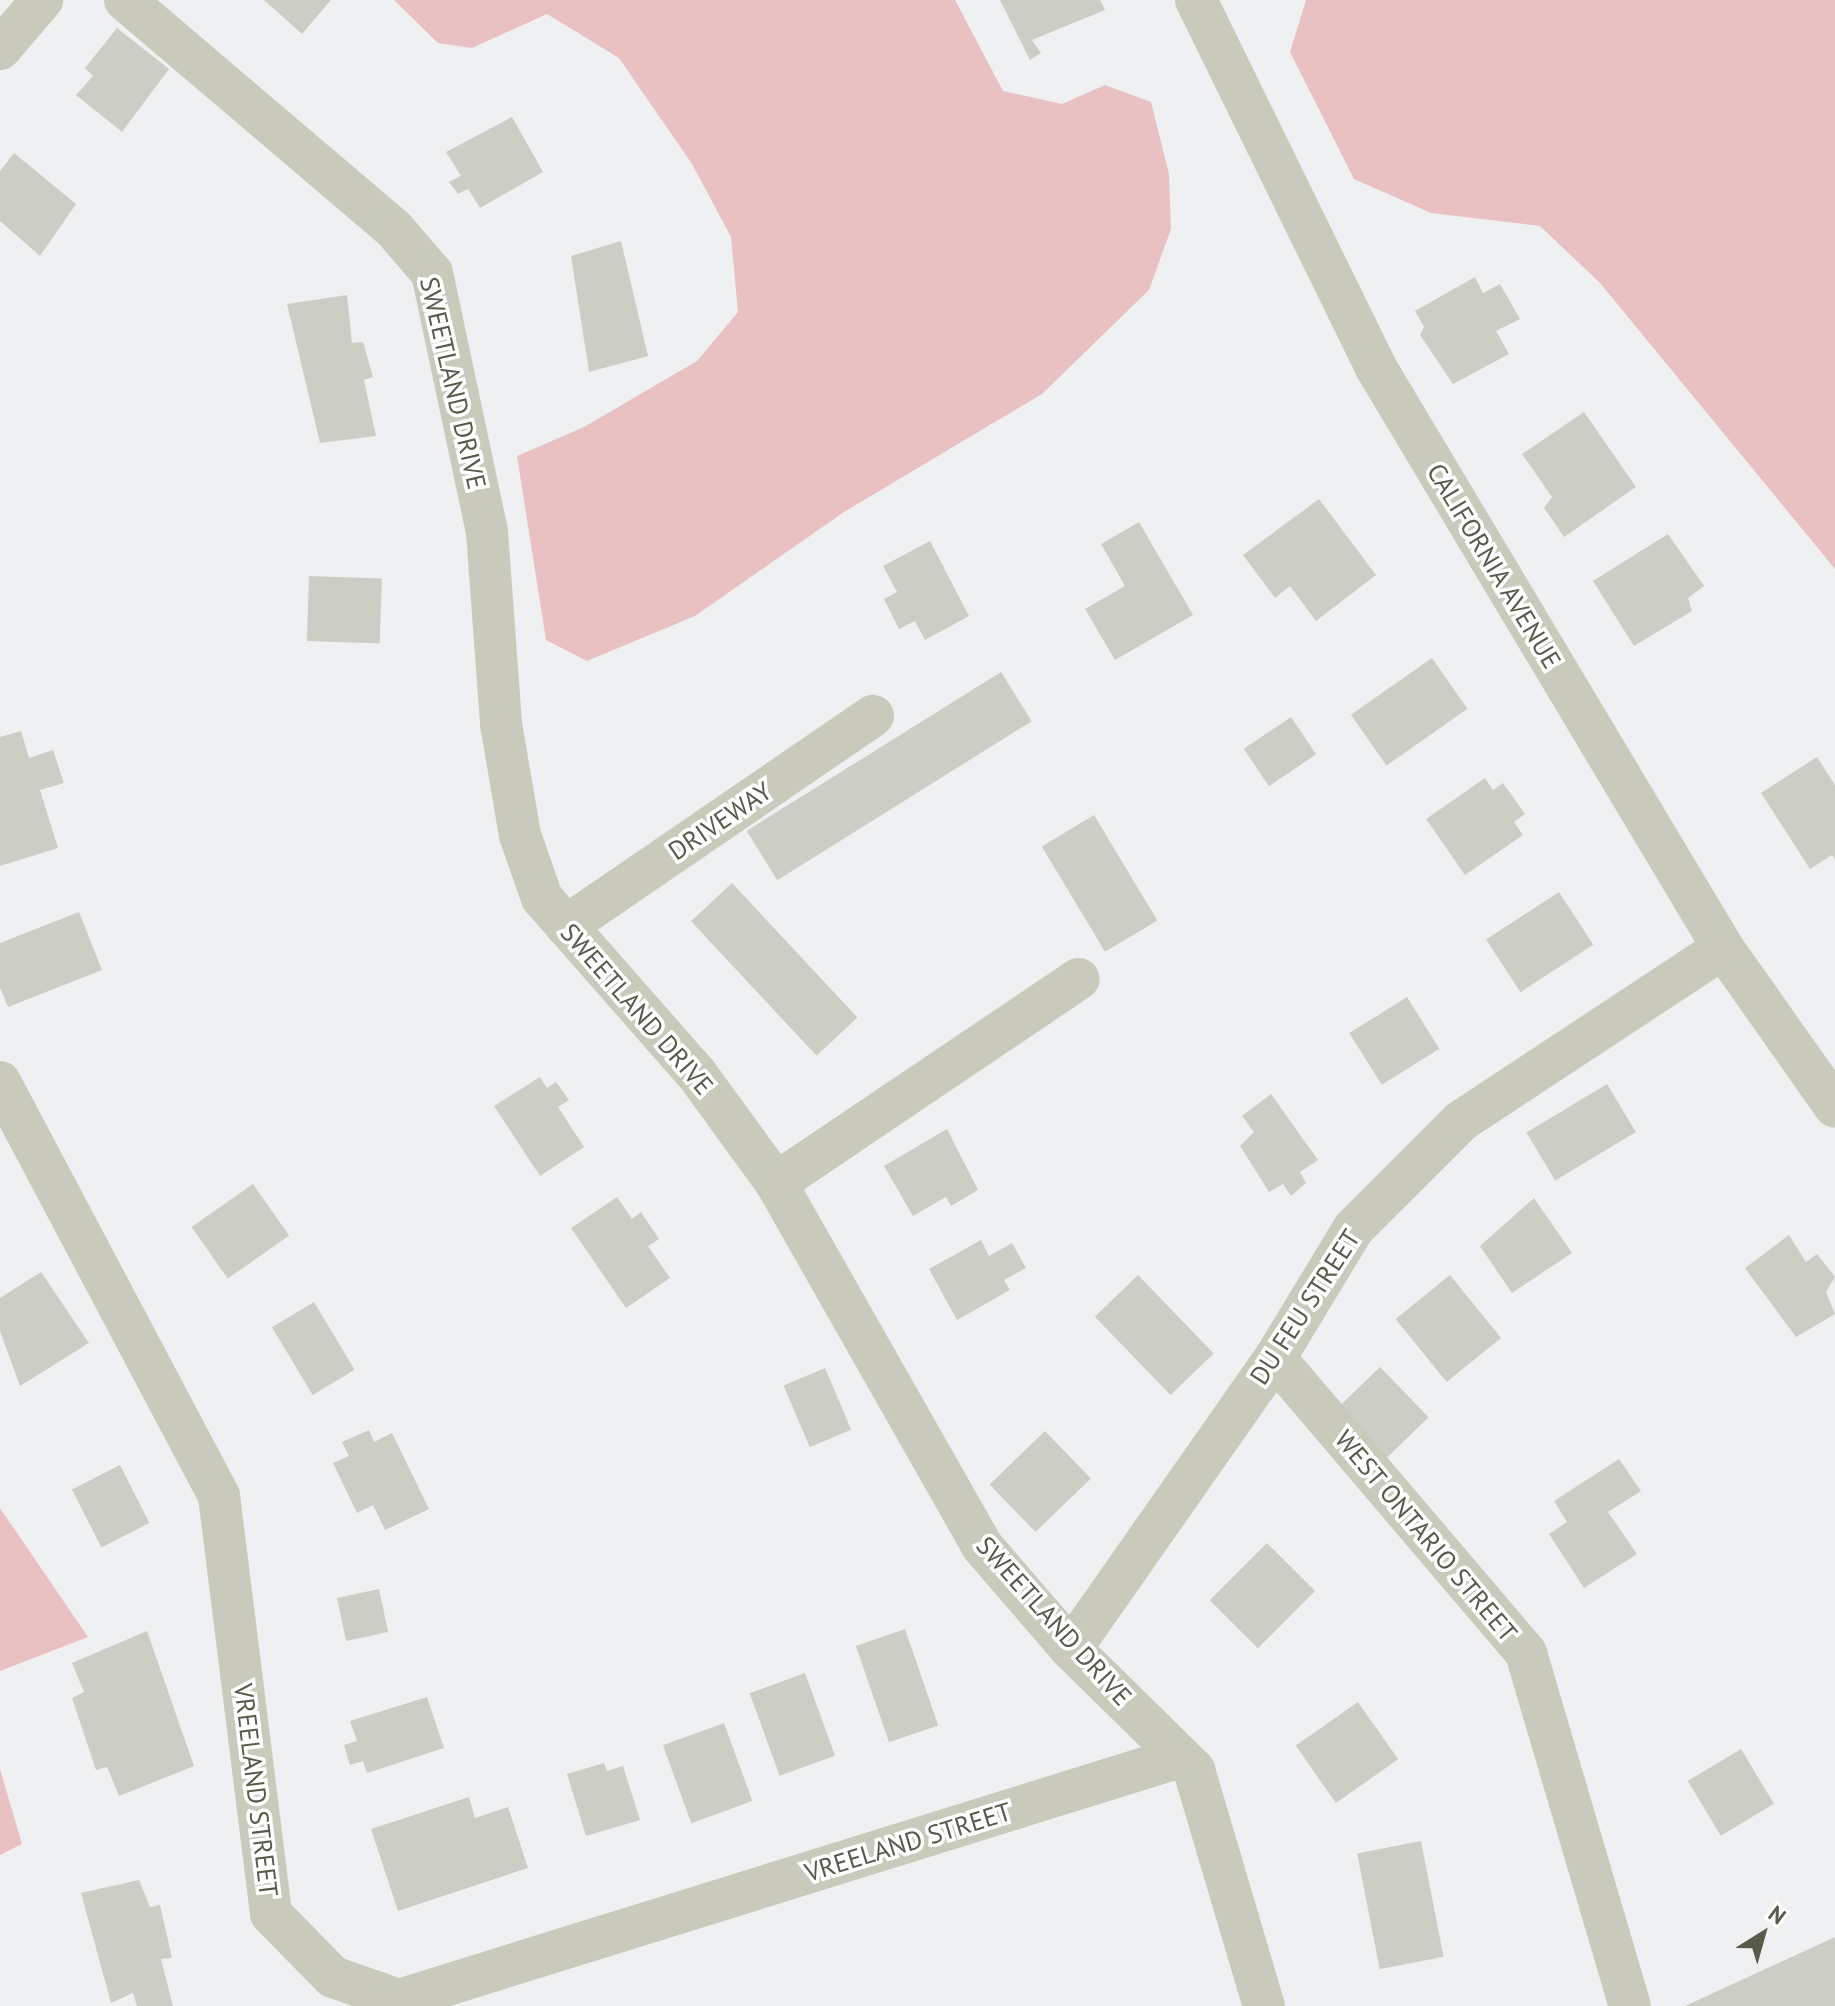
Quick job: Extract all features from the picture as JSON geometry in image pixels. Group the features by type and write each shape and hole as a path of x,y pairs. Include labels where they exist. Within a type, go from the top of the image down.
{"street":[{"path":"0,49 42,0"},
{"name":"SWEETLAND DRIVE","path":"125,0 394,229 432,273 487,532 501,724 520,835 542,898 696,1073 776,1183 982,1546 1071,1649 1194,1770 1264,2006"},
{"name":"CALIFORNIA AVENUE","path":"1196,0 1375,366 1723,948 1835,1107"},
{"name":"DRIVEWAY","path":"566,926 873,716"},
{"name":"DU FEU STREET","path":"1071,1649 1275,1358 1353,1229 1461,1121 1723,948"},
{"path":"776,1183 1079,979"},
{"name":"VREELAND STREET","path":"0,1082 219,1496 271,1914 333,1977 399,2000 1180,1757"},
{"name":"WEST ONTARIO STREET","path":"1275,1358 1526,1653 1630,2006"}],"shaded area":[{"path":"394,0 955,0 1003,91 1062,104 1105,85 1151,102 1169,174 1171,229 1149,290 1042,394 844,512 695,616 587,661 546,640 517,456 584,427 697,361 738,312 731,237 692,164 619,58 547,14 472,48 438,43"},
{"path":"1306,0 1835,0 1835,569 1600,283 1540,226 1431,213 1354,179 1290,52"},
{"path":"0,1508 88,1637 0,1671"},
{"path":"0,1769 22,1844 0,1855"}],"building":[{"path":"264,0 331,0 302,34"},
{"path":"1000,0 1100,0 1105,10 1032,40 1041,53 1030,60"},
{"path":"117,28 169,69 122,132 76,95 93,76 85,68"},
{"path":"512,117 543,172 480,208 468,189 458,194 449,182 461,176 446,152"},
{"path":"14,153 76,204 40,256 0,221 0,171"},
{"path":"621,241 648,356 589,372 571,256"},
{"path":"1475,277 1483,293 1500,284 1520,319 1496,331 1509,354 1453,384 1420,335 1424,327 1415,311"},
{"path":"347,295 352,343 363,342 373,377 364,380 376,436 320,443 287,304"},
{"path":"1584,412 1636,487 1564,537 1544,508 1552,497 1522,454"},
{"path":"1319,499 1376,575 1316,621 1290,586 1275,598 1243,555"},
{"path":"1139,522 1193,615 1115,660 1085,609 1125,586 1101,544"},
{"path":"1668,534 1704,586 1688,598 1692,611 1634,646 1593,581"},
{"path":"930,541 969,616 925,640 915,621 899,629 884,599 897,592 883,566"},
{"path":"309,576 382,579 380,644 307,641"},
{"path":"1432,658 1468,709 1386,766 1351,715"},
{"path":"1001,672 1032,721 777,880 747,831"},
{"path":"1291,717 1316,754 1269,786 1244,749"},
{"path":"21,731 29,758 53,750 64,783 40,790 58,848 0,866 0,737"},
{"path":"1817,757 1835,785 1835,859 1832,855 1810,869 1761,793"},
{"path":"1485,778 1493,790 1503,783 1525,814 1514,822 1523,835 1465,875 1426,819"},
{"path":"1094,815 1157,920 1105,952 1042,846"},
{"path":"732,883 857,1018 817,1056 691,921"},
{"path":"1559,892 1593,945 1520,992 1486,939"},
{"path":"79,912 102,970 8,1007 0,988 0,943"},
{"path":"1407,997 1439,1049 1382,1085 1349,1033"},
{"path":"540,1077 547,1088 556,1082 569,1100 558,1107 584,1147 540,1176 494,1106"},
{"path":"1607,1084 1636,1132 1555,1180 1526,1132"},
{"path":"1271,1094 1318,1160 1300,1172 1306,1183 1291,1196 1283,1184 1269,1192 1240,1146 1254,1132 1242,1116"},
{"path":"947,1129 978,1190 951,1206 946,1197 913,1216 884,1166"},
{"path":"253,1184 289,1236 228,1279 192,1227"},
{"path":"617,1197 632,1219 641,1212 659,1239 648,1246 670,1278 626,1308 571,1228"},
{"path":"1534,1198 1572,1253 1512,1293 1480,1246"},
{"path":"1789,1235 1806,1262 1817,1254 1835,1277 1826,1292 1835,1314 1796,1337 1745,1268"},
{"path":"981,1240 989,1256 1012,1243 1026,1268 1004,1280 1010,1290 957,1320 929,1269"},
{"path":"41,1272 89,1343 20,1386 0,1331 0,1298"},
{"path":"1138,1275 1214,1353 1171,1395 1095,1317"},
{"path":"1450,1275 1501,1338 1447,1382 1396,1319"},
{"path":"314,1302 355,1370 313,1395 272,1327"},
{"path":"1380,1367 1429,1417 1382,1463 1333,1412"},
{"path":"825,1368 851,1430 810,1447 784,1386"},
{"path":"369,1430 374,1442 392,1433 429,1509 385,1530 373,1505 357,1513 333,1463 349,1456 342,1442"},
{"path":"1045,1431 1091,1478 1035,1532 990,1484"},
{"path":"1619,1459 1641,1491 1608,1512 1637,1554 1584,1588 1549,1534 1567,1522 1554,1501"},
{"path":"120,1465 150,1523 101,1547 72,1490"},
{"path":"1267,1543 1315,1591 1258,1648 1210,1600"},
{"path":"379,1589 388,1632 346,1641 337,1598"},
{"path":"905,1629 938,1725 889,1742 856,1646"},
{"path":"147,1631 194,1766 119,1796 107,1767 96,1770 72,1698 84,1692 72,1663"},
{"path":"805,1673 835,1756 780,1776 750,1693"},
{"path":"427,1697 444,1748 367,1773 363,1761 350,1765 344,1745 357,1741 350,1721"},
{"path":"1358,1702 1398,1759 1336,1803 1296,1746"},
{"path":"724,1723 752,1801 691,1823 663,1745"},
{"path":"1741,1749 1774,1804 1721,1836 1688,1781"},
{"path":"604,1763 607,1771 623,1766 640,1820 586,1836 567,1774"},
{"path":"469,1797 475,1818 508,1807 528,1868 398,1911 371,1829"},
{"path":"1421,1841 1444,1957 1380,1969 1357,1853"},
{"path":"139,1880 150,1907 160,1905 172,1958 161,1959 173,2006 137,2006 133,1993 111,2003 81,1893"},
{"path":"1835,1937 1835,2006 1685,2006"}]}
